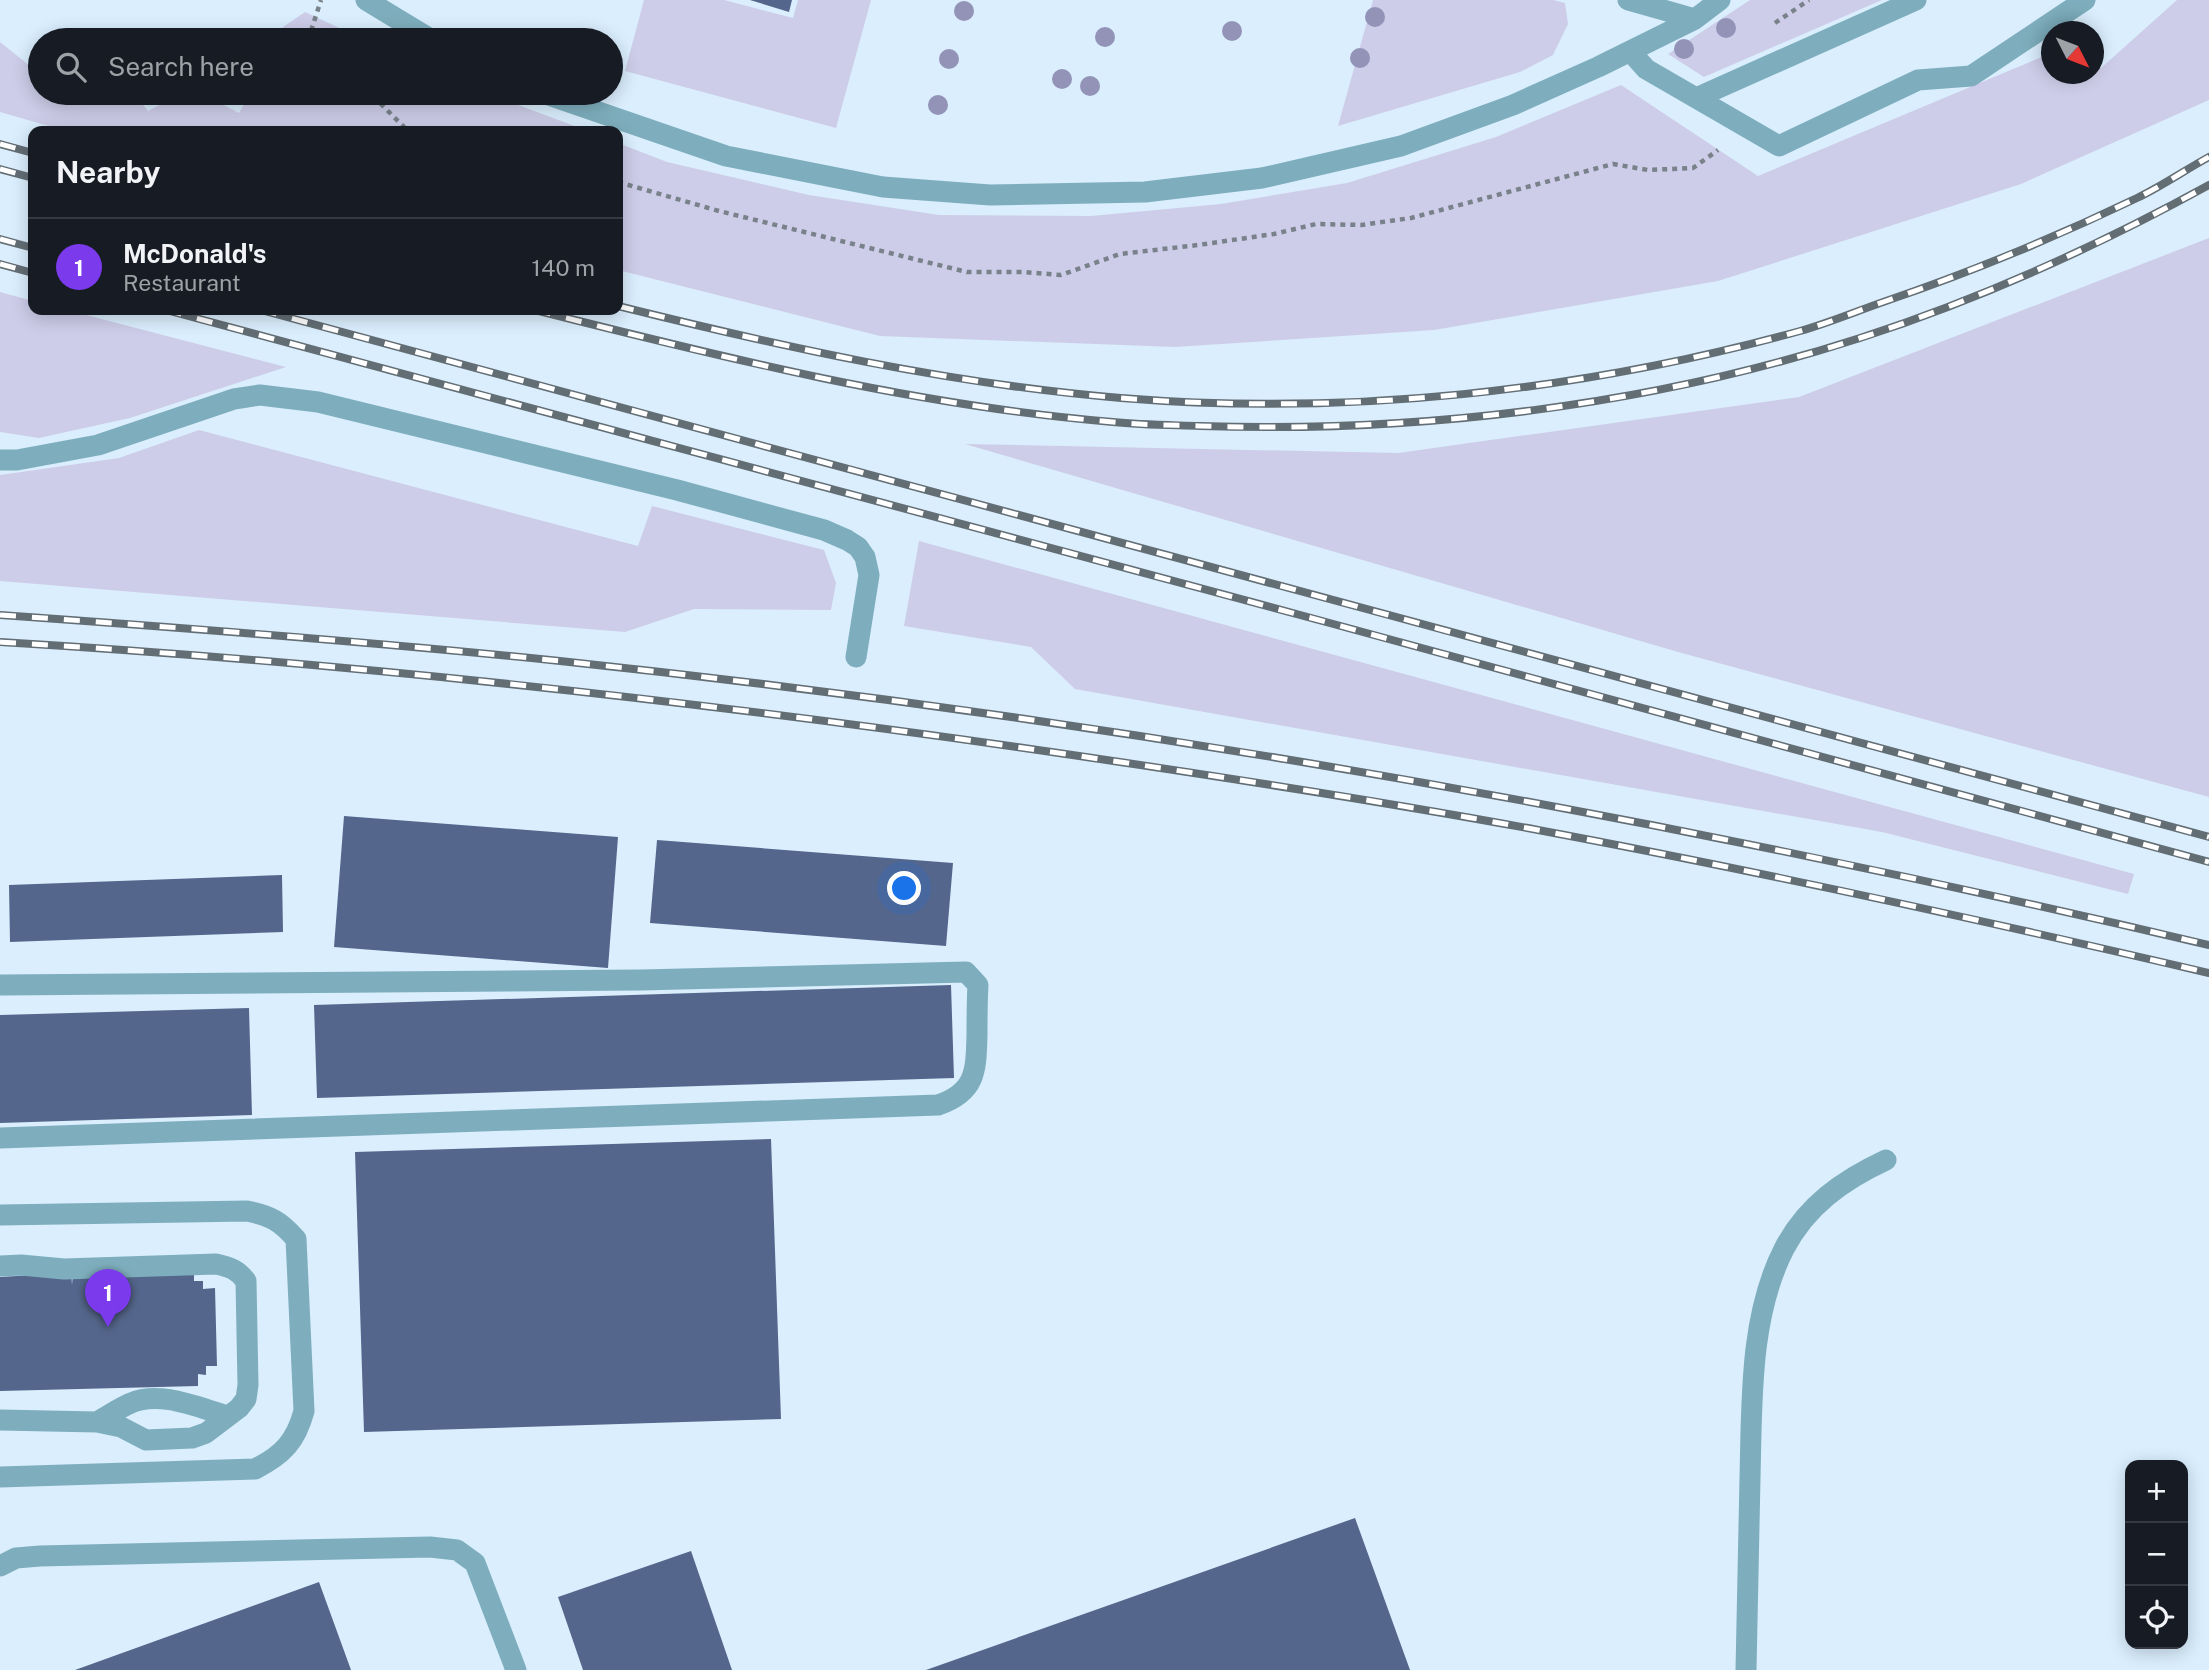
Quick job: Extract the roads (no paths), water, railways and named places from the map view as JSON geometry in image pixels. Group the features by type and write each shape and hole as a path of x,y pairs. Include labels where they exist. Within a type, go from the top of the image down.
{"street":[{"path":"366,0 412,28"},
{"path":"1628,0 1695,19"},
{"path":"578,105 726,156 883,187 990,195 1145,192 1262,178 1401,146 1513,105 1695,19 1720,0"},
{"path":"1696,98 1916,0"},
{"path":"1630,51 1646,69 1779,146 1918,80 1971,76 2085,0"},
{"path":"0,460 17,460 98,444 234,399 260,395 318,402 677,490 824,530 847,540 858,547 865,557 869,575 856,657"},
{"path":"0,985 641,980 966,972 978,985 976,1072 966,1089 954,1099 937,1105 0,1138"},
{"path":"1746,1670 1752,1412 1759,1318 1779,1259 1804,1219 1826,1195 1854,1175 1886,1160"},
{"path":"0,1215 247,1211 269,1216 296,1239 304,1411 298,1432 286,1448 271,1461 255,1469 0,1477"},
{"path":"0,1266 64,1269 216,1265 240,1272 246,1281 248,1385 246,1399 206,1433 192,1438 146,1440 121,1427 97,1422 0,1420"},
{"path":"97,1422 132,1402 151,1399 181,1402 228,1416"},
{"path":"0,1566 16,1558 40,1556 430,1547 457,1549 475,1563 516,1670"}],"railway":[{"path":"0,144 28,152"},
{"path":"623,307 867,362 1057,392 1206,403 1292,404 1463,394 1633,370 1811,328 1950,278 2044,240 2146,193 2209,157"},
{"path":"0,169 28,177"},
{"path":"555,315 822,378 1040,415 1146,424 1283,427 1450,419 1617,398 1780,362 1860,338 1950,306 2038,270 2209,185"},
{"path":"0,239 28,247"},
{"path":"0,264 28,272"},
{"path":"185,315 2209,862"},
{"path":"279,315 2209,837"},
{"path":"0,615 560,661 975,712 1389,777 1595,814 2005,898 2209,945"},
{"path":"0,642 255,660 509,684 763,713 1147,766 1408,807 1622,846 1874,898 2209,973"}],"place":[{"name":"McDonald's","path":"108,1327"}]}
